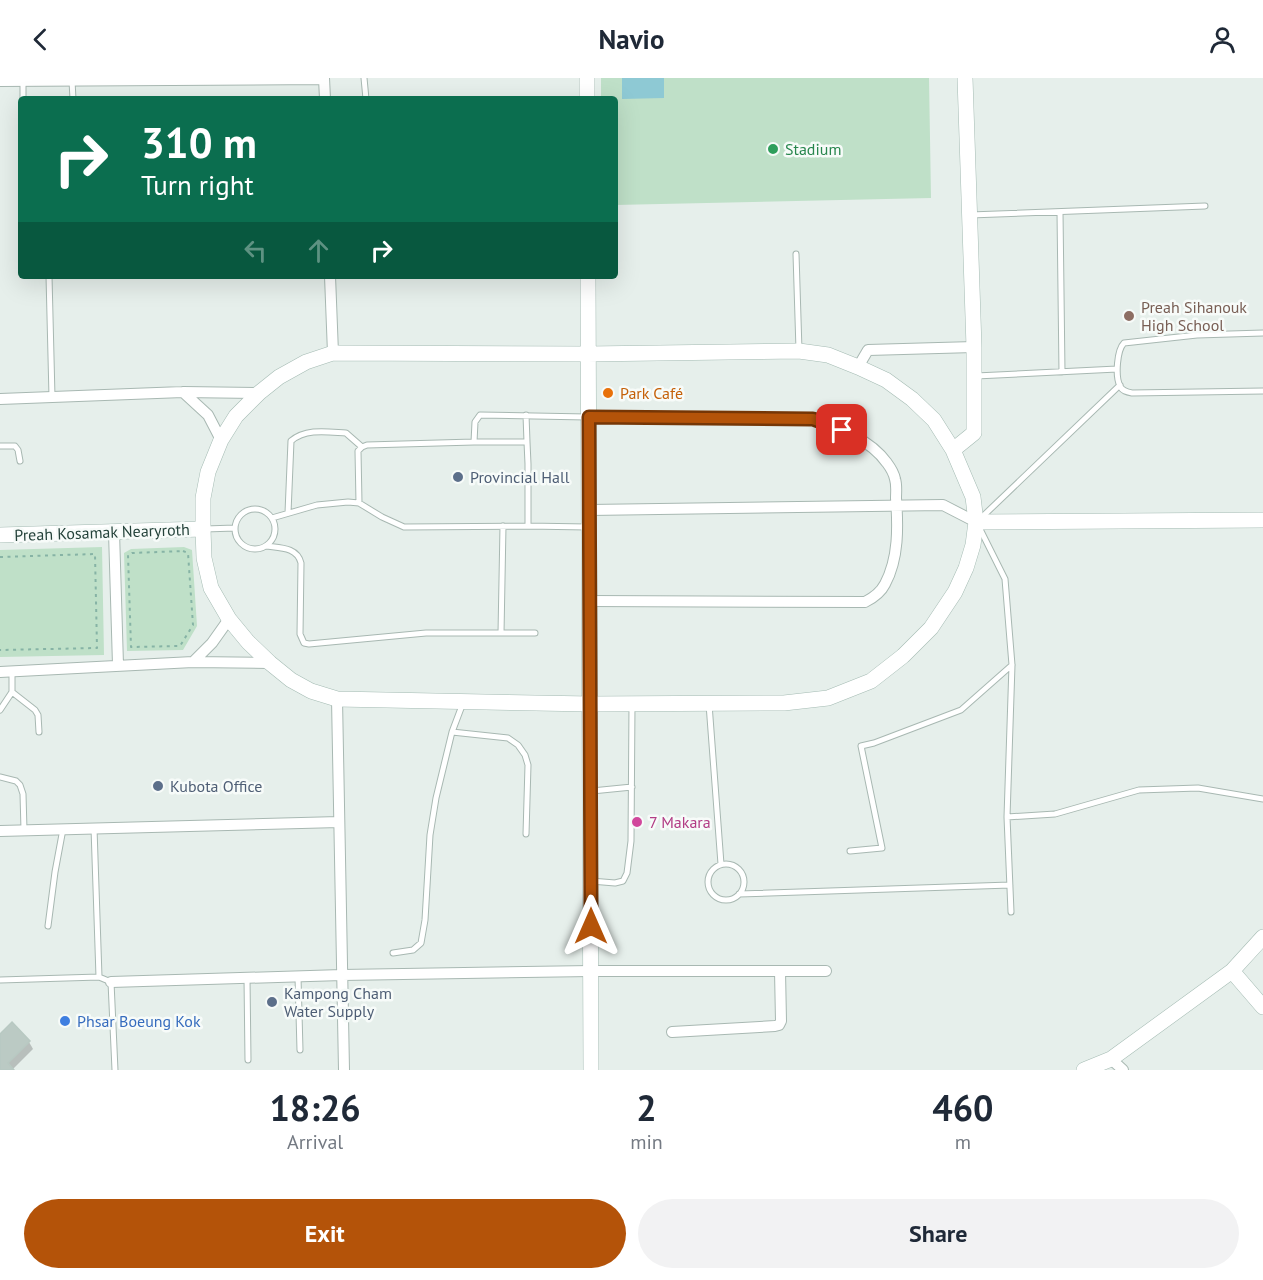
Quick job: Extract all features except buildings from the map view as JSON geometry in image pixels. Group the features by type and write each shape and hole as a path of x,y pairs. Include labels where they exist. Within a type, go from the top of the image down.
{"street":[{"path":"0,81 324,78 325,96"},
{"path":"587,78 587,96"},
{"path":"954,450 974,432 974,347 965,78"},
{"path":"330,279 333,353"},
{"path":"588,279 591,1070"},
{"path":"858,367 868,350 974,347"},
{"path":"799,351 828,355 858,367 886,380 912,399 934,420 954,450 973,497 976,522 973,545 955,592 931,628 903,657 871,681 828,698 784,703 590,704 336,699 311,691 291,680 270,663 229,619 211,588 204,558 203,498 208,472 221,440 236,416 259,393 279,377 306,362 333,353 588,354 799,351"},
{"path":"183,392 208,415 221,440"},
{"path":"0,399 183,392 259,393"},
{"path":"589,417 813,419 853,435 874,449 896,479 897,505 897,542 894,563 885,585 875,596 865,602 589,601"},
{"path":"589,510 943,505 976,522 1263,520"},
{"name":"Preah Kosamak Nearyroth","path":"0,535 203,530"},
{"path":"114,532 118,665"},
{"path":"193,663 212,643 229,619"},
{"path":"6,672 118,665 270,663"},
{"path":"336,699 344,1070"},
{"path":"0,831 339,822"},
{"path":"1084,1070 1111,1059 1232,971 1263,937"},
{"path":"111,982 591,971 826,971"},
{"path":"672,1032 779,1025 781,1021 780,971"},
{"path":"1232,971 1263,1007"},
{"path":"1111,1059 1123,1070"}],"lane":[{"path":"364,78 366,96"},
{"path":"23,81 23,96"},
{"path":"72,81 72,96"},
{"path":"970,215 1205,206"},
{"path":"1060,212 1062,372"},
{"path":"796,254 799,351"},
{"path":"49,279 52,397"},
{"path":"1263,333 1197,335 1124,343 1119,348 1117,369 1120,385 1125,392 1263,391"},
{"path":"974,376 1117,369"},
{"path":"1011,912 1007,817 1012,665 1005,579 976,522 1120,385"},
{"path":"474,442 475,422 480,415 589,417"},
{"path":"526,415 528,526"},
{"path":"288,513 291,441 298,435 309,432 346,433 362,447"},
{"path":"359,503 358,451 367,445 527,442"},
{"path":"0,446 15,446 20,462"},
{"path":"272,518 316,505 348,502 359,503 404,527 589,527"},
{"path":"266,546 274,536 275,524 272,518 262,510 250,509 240,516 235,528 243,545 254,549 266,546 293,551 299,558 301,563 300,634 304,643 426,633 535,633"},
{"path":"501,633 503,526"},
{"path":"203,530 235,528"},
{"path":"850,851 882,848 861,746 961,710 1012,665"},
{"path":"6,672 12,692 38,715 39,732"},
{"path":"0,710 12,692"},
{"path":"393,953 413,950 421,943 436,798 452,732 464,702"},
{"path":"590,881 615,883 622,881 627,873 631,841 632,703"},
{"path":"709,704 722,864"},
{"path":"452,732 508,738 518,745 528,765 526,834"},
{"path":"0,777 16,781 22,790 24,830"},
{"path":"590,791 632,787"},
{"path":"1007,817 1055,814 1139,790 1198,789 1263,799"},
{"path":"94,828 99,977"},
{"path":"48,926 63,829"},
{"path":"722,864 736,866 742,874 744,883 742,890 735,898 722,900 714,897 708,888 708,877 714,868 722,864"},
{"path":"739,894 1010,885"},
{"path":"0,980 99,977 111,982 115,1070"},
{"path":"298,977 300,1050"},
{"path":"247,978 248,1060"}],"path":[{"path":"183,551 188,553 193,626 180,646 131,646 128,555 183,551"},
{"path":"0,556 95,554 97,648 0,650"}],"green space":[{"name":"Stadium","path":"601,78 929,78 931,198 618,205 618,96 601,96"},
{"path":"102,547 104,655 0,657 0,550"},
{"path":"184,547 192,550 197,626 183,650 127,651 124,553 131,549"}],"water":[{"path":"622,78 664,78 664,98 622,99"}],"place":[{"name":"Stadium","path":"773,149"},
{"name":"Preah Sihanouk High School","path":"1129,316"},
{"name":"Park Café","path":"608,393"},
{"name":"Provincial Hall","path":"458,477"},
{"name":"Kubota Office","path":"158,786"},
{"name":"7 Makara","path":"637,822"},
{"name":"Kampong Cham Water Supply","path":"272,1002"},
{"name":"Phsar Boeung Kok","path":"65,1021"}],"route":[{"path":"591,926 589,417 813,419 842,430"}]}
